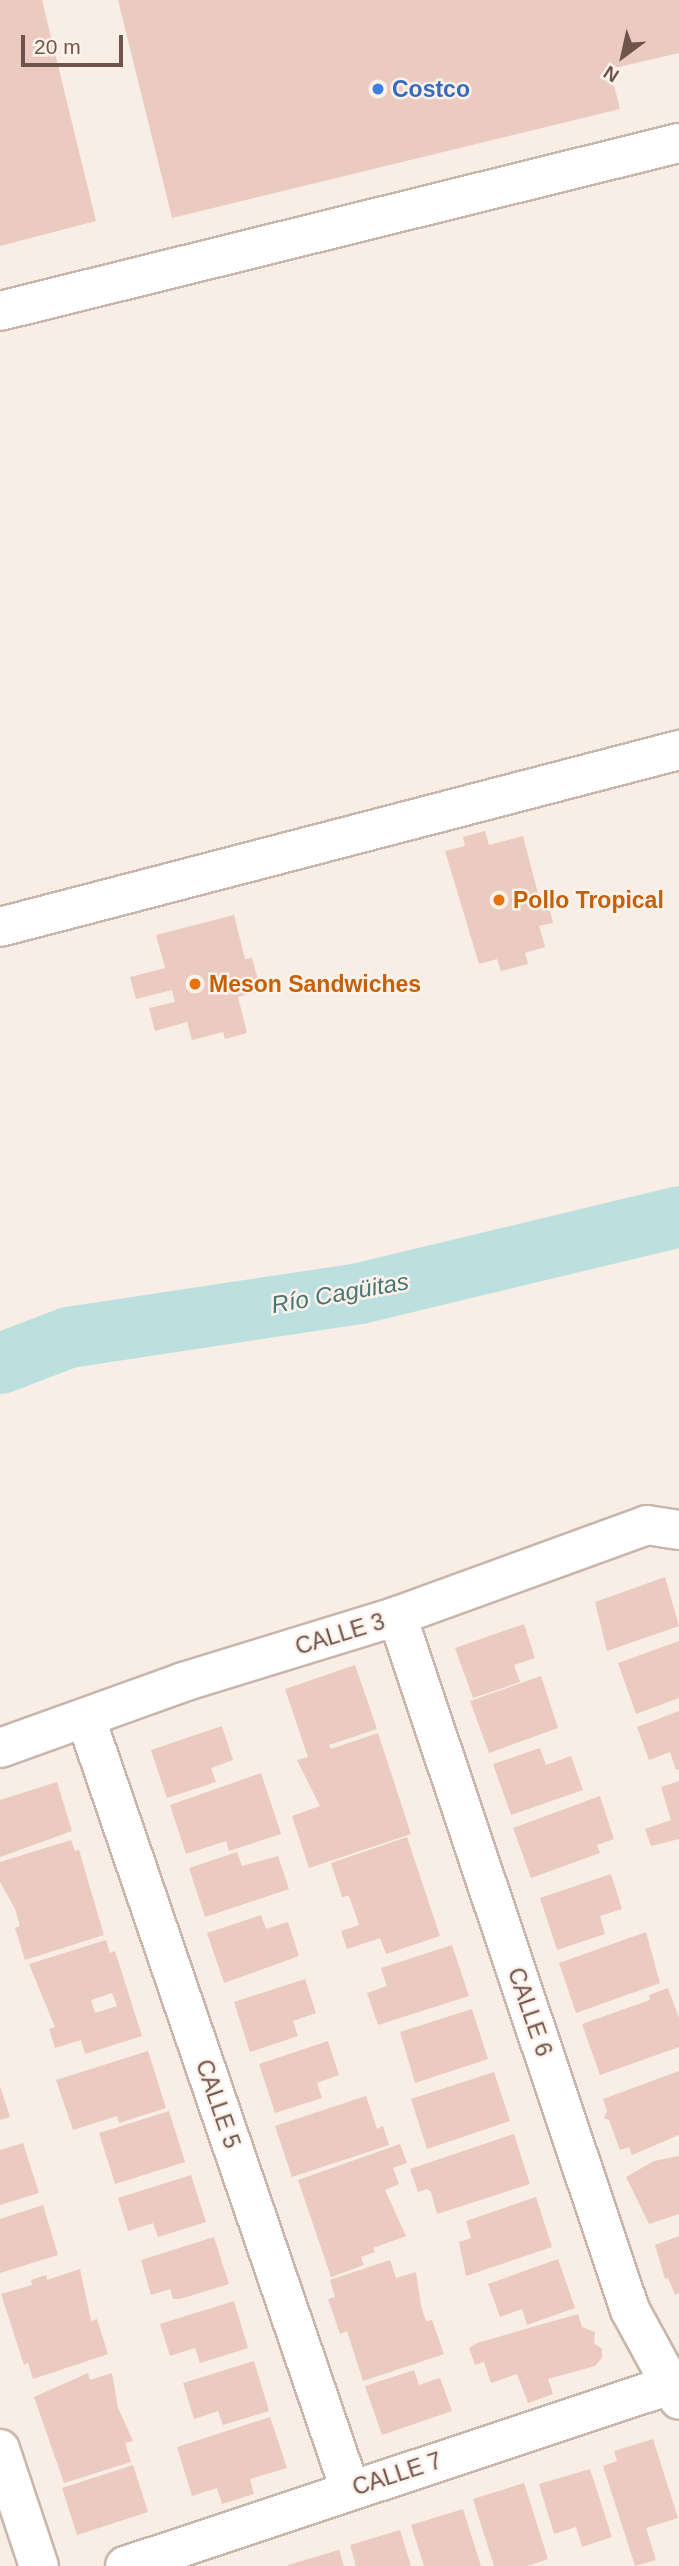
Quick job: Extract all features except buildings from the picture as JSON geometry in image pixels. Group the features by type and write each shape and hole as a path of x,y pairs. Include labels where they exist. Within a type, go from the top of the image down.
{"street":[{"path":"0,311 679,143"},
{"path":"0,927 679,750"},
{"name":"CALLE 3","path":"0,1748 183,1682 397,1616 648,1525 679,1530"},
{"name":"CALLE 6","path":"397,1616 630,2310 675,2393"},
{"name":"CALLE 5","path":"86,1718 350,2489"},
{"name":"CALLE 7","path":"125,2566 350,2489 675,2393"},
{"path":"0,2449 39,2566"}],"waterway":[{"name":"Río Cagüitas","path":"0,1363 68,1337 359,1293 679,1216"}],"place":[{"name":"Costco","path":"378,89"},
{"name":"Pollo Tropical","path":"499,900"},
{"name":"Meson Sandwiches","path":"195,984"}]}
